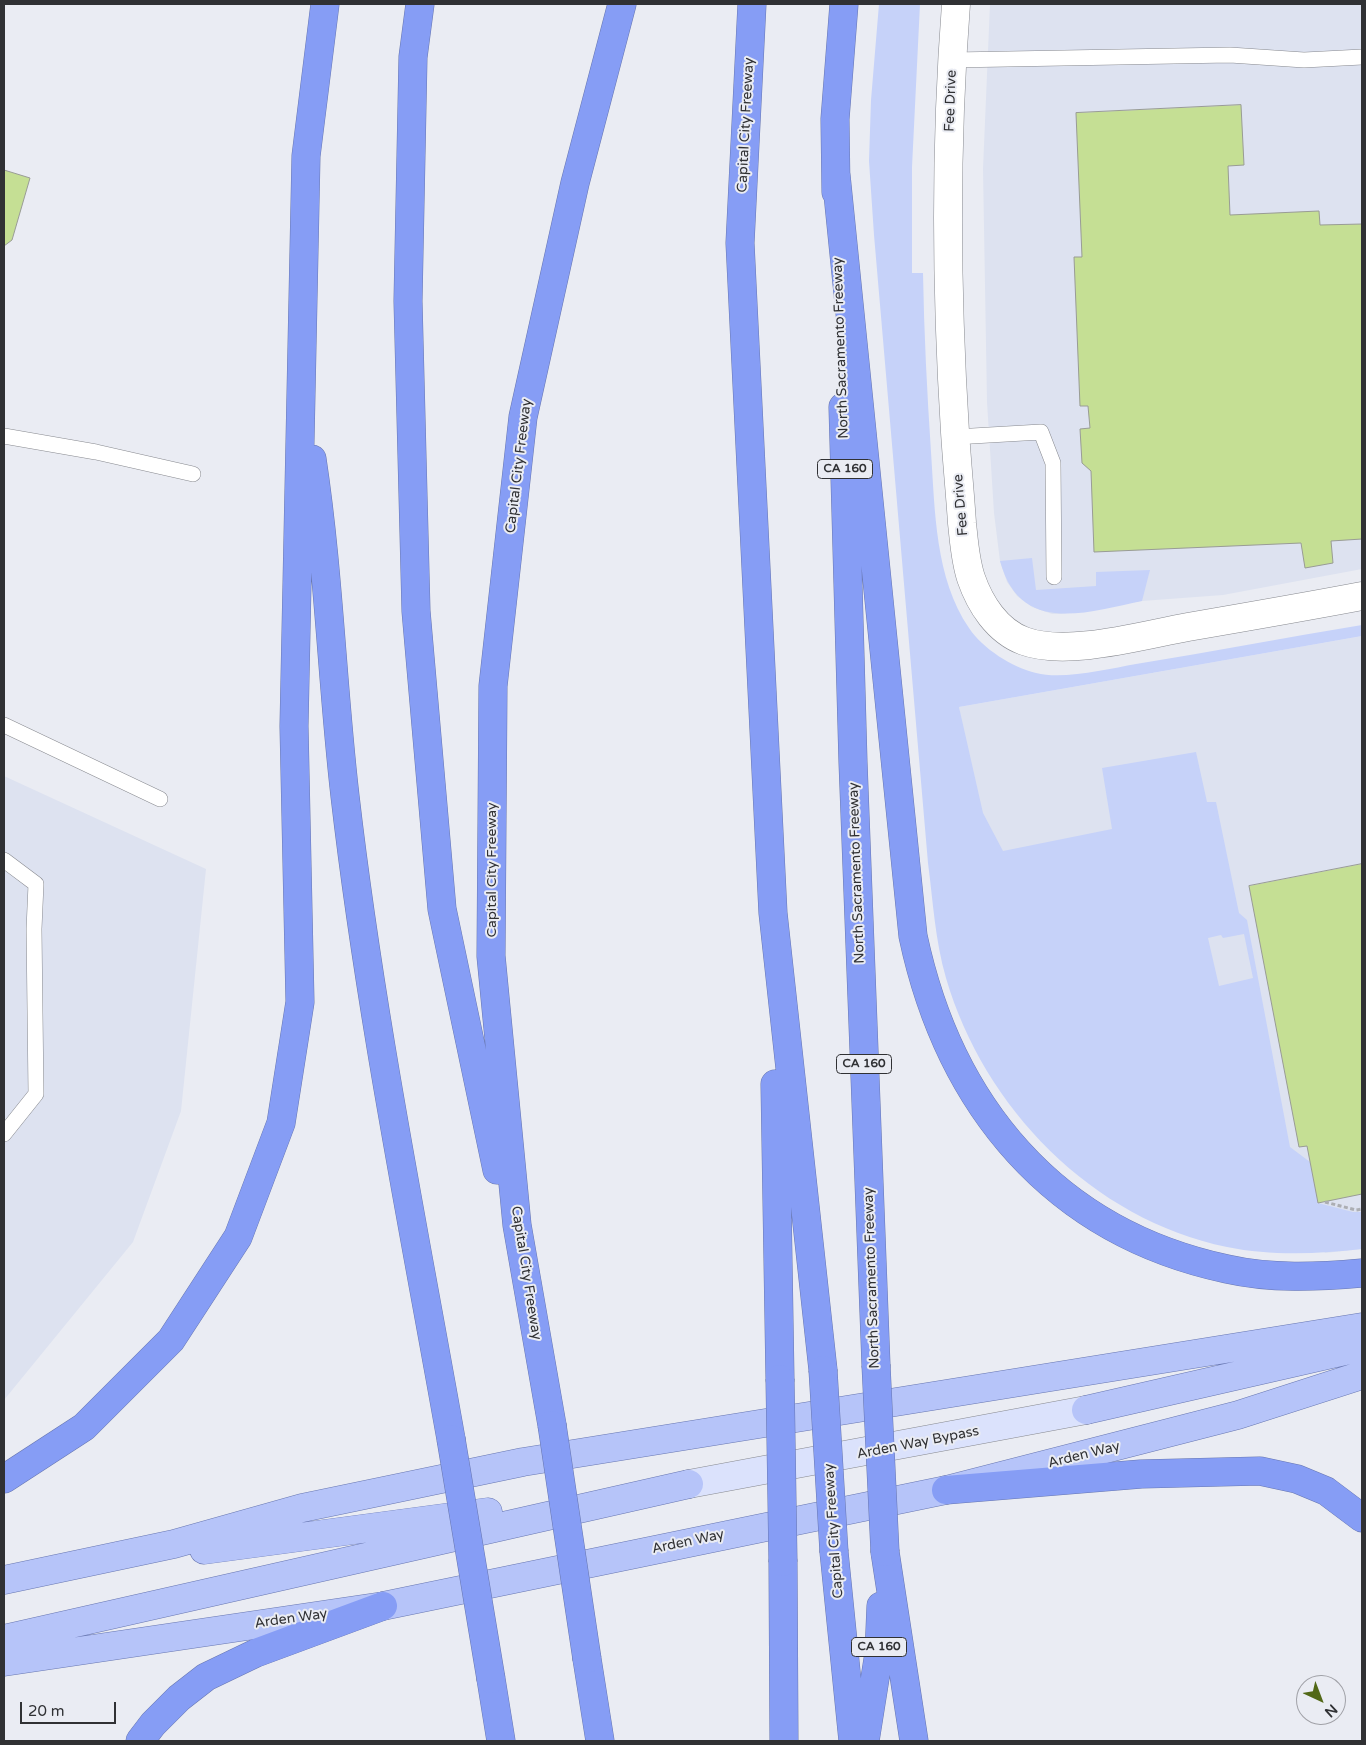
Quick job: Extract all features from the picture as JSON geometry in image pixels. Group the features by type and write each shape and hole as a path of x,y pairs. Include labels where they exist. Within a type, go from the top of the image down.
{"highway":[{"path":"4,1479 84,1427 171,1340 238,1237 281,1123 300,1002 294,726 306,156 325,4"},
{"path":"420,4 413,57 408,301 416,611 442,909 491,1146 526,1279"},
{"name":"Capital City Freeway","path":"600,1741 552,1425 517,1225 491,956 493,686 523,417 576,183 622,4"},
{"name":"Capital City Freeway","path":"752,4 740,243 773,912 822,1370 834,1552 853,1741"},
{"name":"North Sacramento Freeway","path":"844,4 835,119 836,175 853,762 885,1552 879,1653 865,1741"},
{"path":"836,175 914,936 931,1002 955,1062 989,1117 1029,1164 1079,1205 1142,1242 1182,1258 1228,1270 1276,1276 1317,1277 1362,1273"},
{"path":"301,381 322,524 345,796 376,1017 451,1439 501,1741"},
{"path":"773,912 784,1741"},
{"path":"946,1490 1140,1474 1260,1471 1297,1479 1326,1491 1362,1518"},
{"path":"885,1552 914,1741"},
{"path":"140,1741 153,1724 179,1698 206,1677 256,1653 383,1606"}],"main road":[{"path":"4,1580 174,1544 302,1508 523,1462 1362,1327"},
{"path":"1086,1410 1362,1347"},
{"path":"1086,1410 1165,1403 1362,1373"},
{"name":"Arden Way","path":"4,1662 383,1606 946,1490 1238,1415 1362,1373"},
{"name":"Arden Way Bypass","path":"690,1484 1086,1410"},
{"path":"49,1571 690,1484"},
{"path":"4,1640 690,1484"}],"street":[{"name":"Fee Drive","path":"956,4 950,132 949,305 955,437 965,548 970,575 978,597 989,615 1003,629 1022,640 1042,646 1092,644 1362,596"}],"lane":[{"path":"953,60 1230,56 1304,60 1362,57"},
{"path":"955,437 1041,432 1053,463 1054,577"},
{"path":"4,436 96,452 193,474"},
{"path":"4,725 160,798"},
{"path":"4,860 36,884 34,929 36,1094 4,1134"}],"path":[{"path":"1325,1202 1356,1210 1362,1209"}],"shaded area":[{"path":"879,4 920,4 912,167 912,273 923,273 928,407 939,543 949,588 958,609 975,636 990,650 1017,666 1047,675 1072,675 1362,625 1362,636 959,707 983,813 1003,851 1112,829 1102,768 1196,752 1207,802 1216,802 1239,913 1247,920 1290,1147 1310,1162 1318,1203 1353,1212 1362,1212 1362,1249 1294,1253 1244,1250 1178,1233 1131,1211 1089,1184 1050,1151 1016,1113 987,1071 963,1026 942,964 928,863 874,235 869,161 871,100","holes":["1244,934 1253,978 1219,986 1208,938 1221,935 1223,938"]},
{"path":"990,4 1362,4 1362,569 1223,595 1142,601 1062,614 1052,614 1032,607 1017,596 1007,582 1000,561 994,513 987,402 983,169"},
{"path":"1032,558 1036,590 1096,586 1096,572 1150,570 1142,601 1099,610 1057,613 1039,609 1023,600 1010,584 1000,561"},
{"path":"1362,636 1362,1249 1325,1253 979,831 959,707"},
{"path":"4,776 206,869 181,1111 133,1242 4,1400"}],"building":[{"path":"1241,105 1244,165 1228,166 1230,215 1319,211 1320,225 1362,224 1362,539 1331,541 1333,563 1305,568 1301,543 1094,552 1091,471 1082,463 1080,429 1090,428 1088,406 1080,406 1074,257 1082,257 1076,113"},
{"path":"4,170 30,178 12,240 4,246"},
{"path":"1362,864 1362,1194 1318,1203 1307,1146 1299,1147 1249,886"}]}
